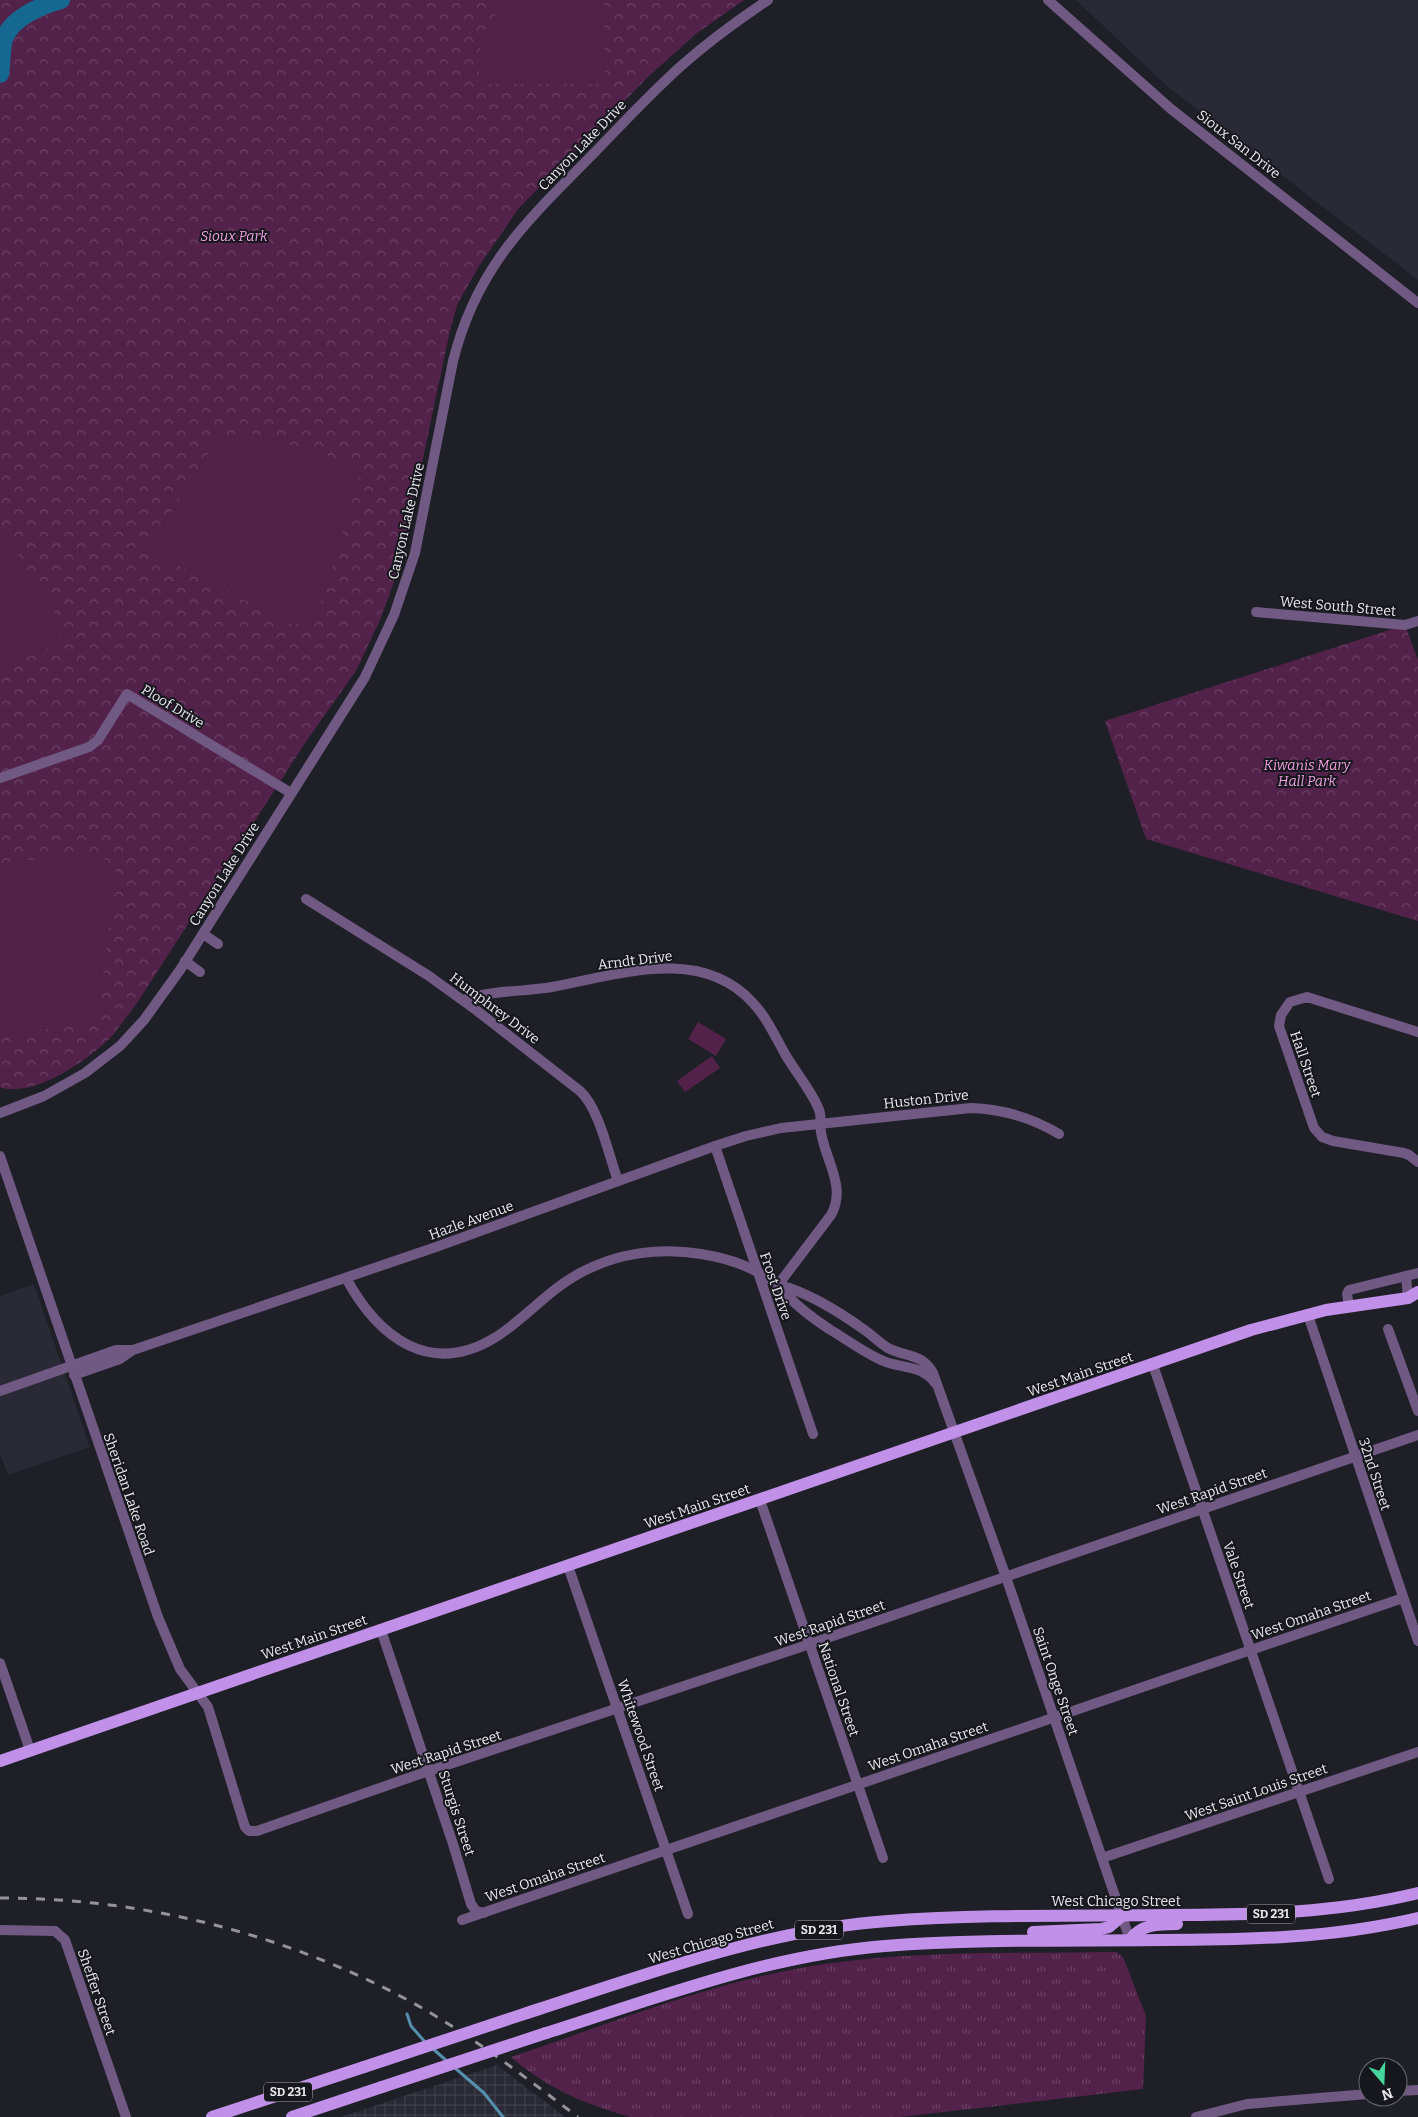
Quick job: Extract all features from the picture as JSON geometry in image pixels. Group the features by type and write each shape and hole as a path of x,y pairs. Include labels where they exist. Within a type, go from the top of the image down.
{"main road":[{"name":"West Main Street","path":"0,1761 1250,1330 1308,1314 1415,1297"},
{"name":"West Chicago Street","path":"212,2117 719,1952 782,1937 841,1926 937,1918 1249,1915 1311,1911 1418,1893"},
{"path":"1130,1940 1134,1934 1157,1924 1255,1922 1311,1911"},
{"path":"1400,1922 1418,1914"},
{"path":"954,1942 1008,1933 1102,1930 1109,1927 1122,1916"},
{"name":"SD 231","path":"292,2117 729,1975 785,1961 883,1946 954,1942 1290,1937 1342,1932 1418,1918"}],"street":[{"name":"Canyon Lake Drive","path":"0,1113 57,1089 85,1073 107,1057 144,1020 185,962 365,677 386,636 403,593 423,519 456,347 470,306 504,249 537,211 648,97 703,48 768,0"},
{"name":"Sioux San Drive","path":"1048,0 1165,104 1418,303"},
{"name":"West South Street","path":"1256,612 1406,625 1418,621"},
{"name":"Ploof Drive","path":"0,778 89,747 98,740 126,694 291,793"},
{"name":"Humphrey Drive","path":"306,899 429,976 463,1000 584,1095 594,1112 618,1181"},
{"path":"203,934 218,944"},
{"path":"185,962 200,972"},
{"name":"Arndt Drive","path":"463,1000 498,992 542,988 659,969 684,969 713,976 738,988 760,1010 815,1101 820,1113 822,1137 838,1190 836,1206 778,1285"},
{"name":"Hall Street","path":"1418,1032 1307,997 1298,998 1290,1002 1281,1015 1279,1026 1311,1121 1322,1137 1333,1141 1404,1153 1418,1162"},
{"name":"Huston Drive","path":"821,1123 957,1108 979,1108 1030,1119 1059,1134"},
{"name":"Hazle Avenue","path":"0,1391 72,1370 116,1350 132,1350 346,1278 715,1146 761,1132 821,1123"},
{"name":"Frost Drive","path":"715,1146 813,1434"},
{"name":"Sheridan Lake Road","path":"0,1156 167,1642 180,1669 208,1707 245,1828 249,1831"},
{"path":"346,1278 361,1300 389,1332 413,1349 438,1354 462,1351 485,1343 506,1330 565,1282 595,1266 623,1256 652,1252 700,1253 731,1260 758,1273 778,1285 787,1296 818,1322 880,1360 920,1370 932,1379 939,1388"},
{"path":"1349,1306 1348,1290 1418,1273"},
{"path":"1406,1276 1415,1297"},
{"name":"Saint Onge Street","path":"778,1285 812,1298 858,1326 888,1348 923,1360 930,1368 939,1388 1006,1577 1130,1940"},
{"name":"32nd Street","path":"1308,1314 1418,1642"},
{"path":"1388,1329 1418,1411"},
{"name":"Vale Street","path":"1153,1365 1329,1879"},
{"name":"West Rapid Street","path":"249,1831 257,1831 428,1771 618,1710 1418,1435"},
{"name":"National Street","path":"760,1500 883,1858"},
{"name":"Whitewood Street","path":"568,1566 688,1914"},
{"name":"West Omaha Street","path":"462,1920 1403,1598"},
{"name":"Sturgis Street","path":"381,1630 454,1844 471,1904 476,1911 484,1913"},
{"path":"0,1663 30,1750"},
{"name":"West Saint Louis Street","path":"1102,1858 1418,1752"},
{"name":"Sheffer Street","path":"0,1930 55,1932 65,1940 126,2117"},
{"path":"1196,2117 1247,2104 1358,2095"}],"shaded area":[{"path":"1076,0 1418,0 1418,280 1169,88"},
{"path":"34,1284 90,1447 8,1475 0,1453 0,1296"},
{"path":"497,2065 565,2117 341,2117"}],"green space":[{"name":"Sioux Park","path":"0,0 744,0 697,33 650,75 519,208 479,266 457,305 449,335 401,563 380,620 356,671 305,743 137,1003 111,1037 89,1056 59,1075 43,1083 13,1089 0,1087"},
{"path":"505,0 604,0 605,78 599,84 480,84 479,54 488,26"},
{"path":"243,431 363,466 316,620 293,625 148,550 216,440"},
{"path":"0,527 56,614 62,629 60,636 47,648 0,666"},
{"name":"Kiwanis Mary Hall Park","path":"1405,625 1418,660 1418,921 1146,839 1105,721"},
{"path":"99,853 116,872 97,1024 0,1034 0,863"},
{"path":"698,1022 726,1039 716,1056 688,1039"},
{"path":"712,1056 720,1068 685,1092 677,1081"},
{"path":"1116,1952 1123,1957 1146,2016 1143,2089 900,2117 631,2117 599,2107 568,2094 538,2078 511,2057 715,1988 785,1971 867,1959 908,1956"}],"waterway":[{"path":"0,74 4,39 13,25 36,9 61,0"},
{"path":"407,2014 411,2026 426,2043"},
{"path":"432,2048 448,2062"},
{"path":"455,2068 484,2093 503,2117"}],"railway":[{"path":"0,1898 105,1904 157,1912 208,1923 258,1937 308,1955 357,1975 427,2011 493,2054 578,2117"}]}
